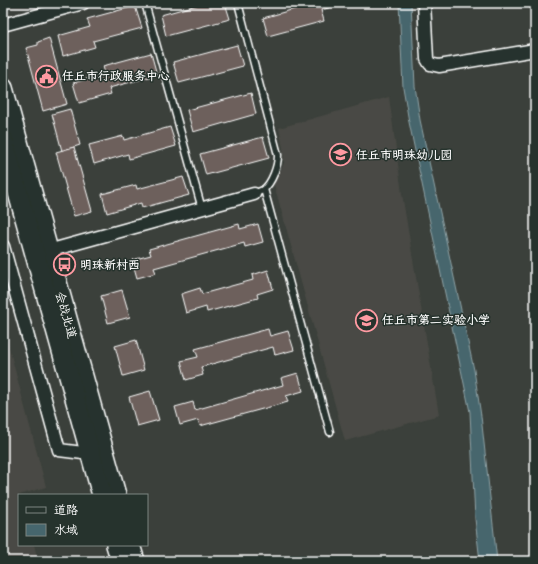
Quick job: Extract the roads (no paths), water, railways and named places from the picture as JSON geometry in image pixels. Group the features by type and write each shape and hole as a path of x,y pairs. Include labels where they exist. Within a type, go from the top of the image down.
{"main road":[{"name":"会战北道","path":"3,88 116,494"},
{"name":"会战北道","path":"3,139 102,494"},
{"path":"116,546 121,561"},
{"path":"130,546 135,561"}],"street":[{"path":"3,25 83,3"},
{"path":"424,3 427,59 430,64 439,66 535,50"},
{"path":"48,251 259,192"},
{"path":"3,246 59,450 91,454"}],"lane":[{"path":"144,3 202,209"},
{"path":"238,3 278,154 278,164 276,169 259,192 330,432"}],"water":[{"path":"399,3 411,3 415,86 420,120 474,370 481,416 497,561 480,561 475,519 470,412 409,122 403,87"}],"place":[{"name":"任丘市行政服务中心","path":"47,76"},
{"name":"任丘市明珠幼儿园","path":"340,155"},
{"name":"明珠新村西","path":"64,265"},
{"name":"任丘市第二实验小学","path":"367,320"}]}
